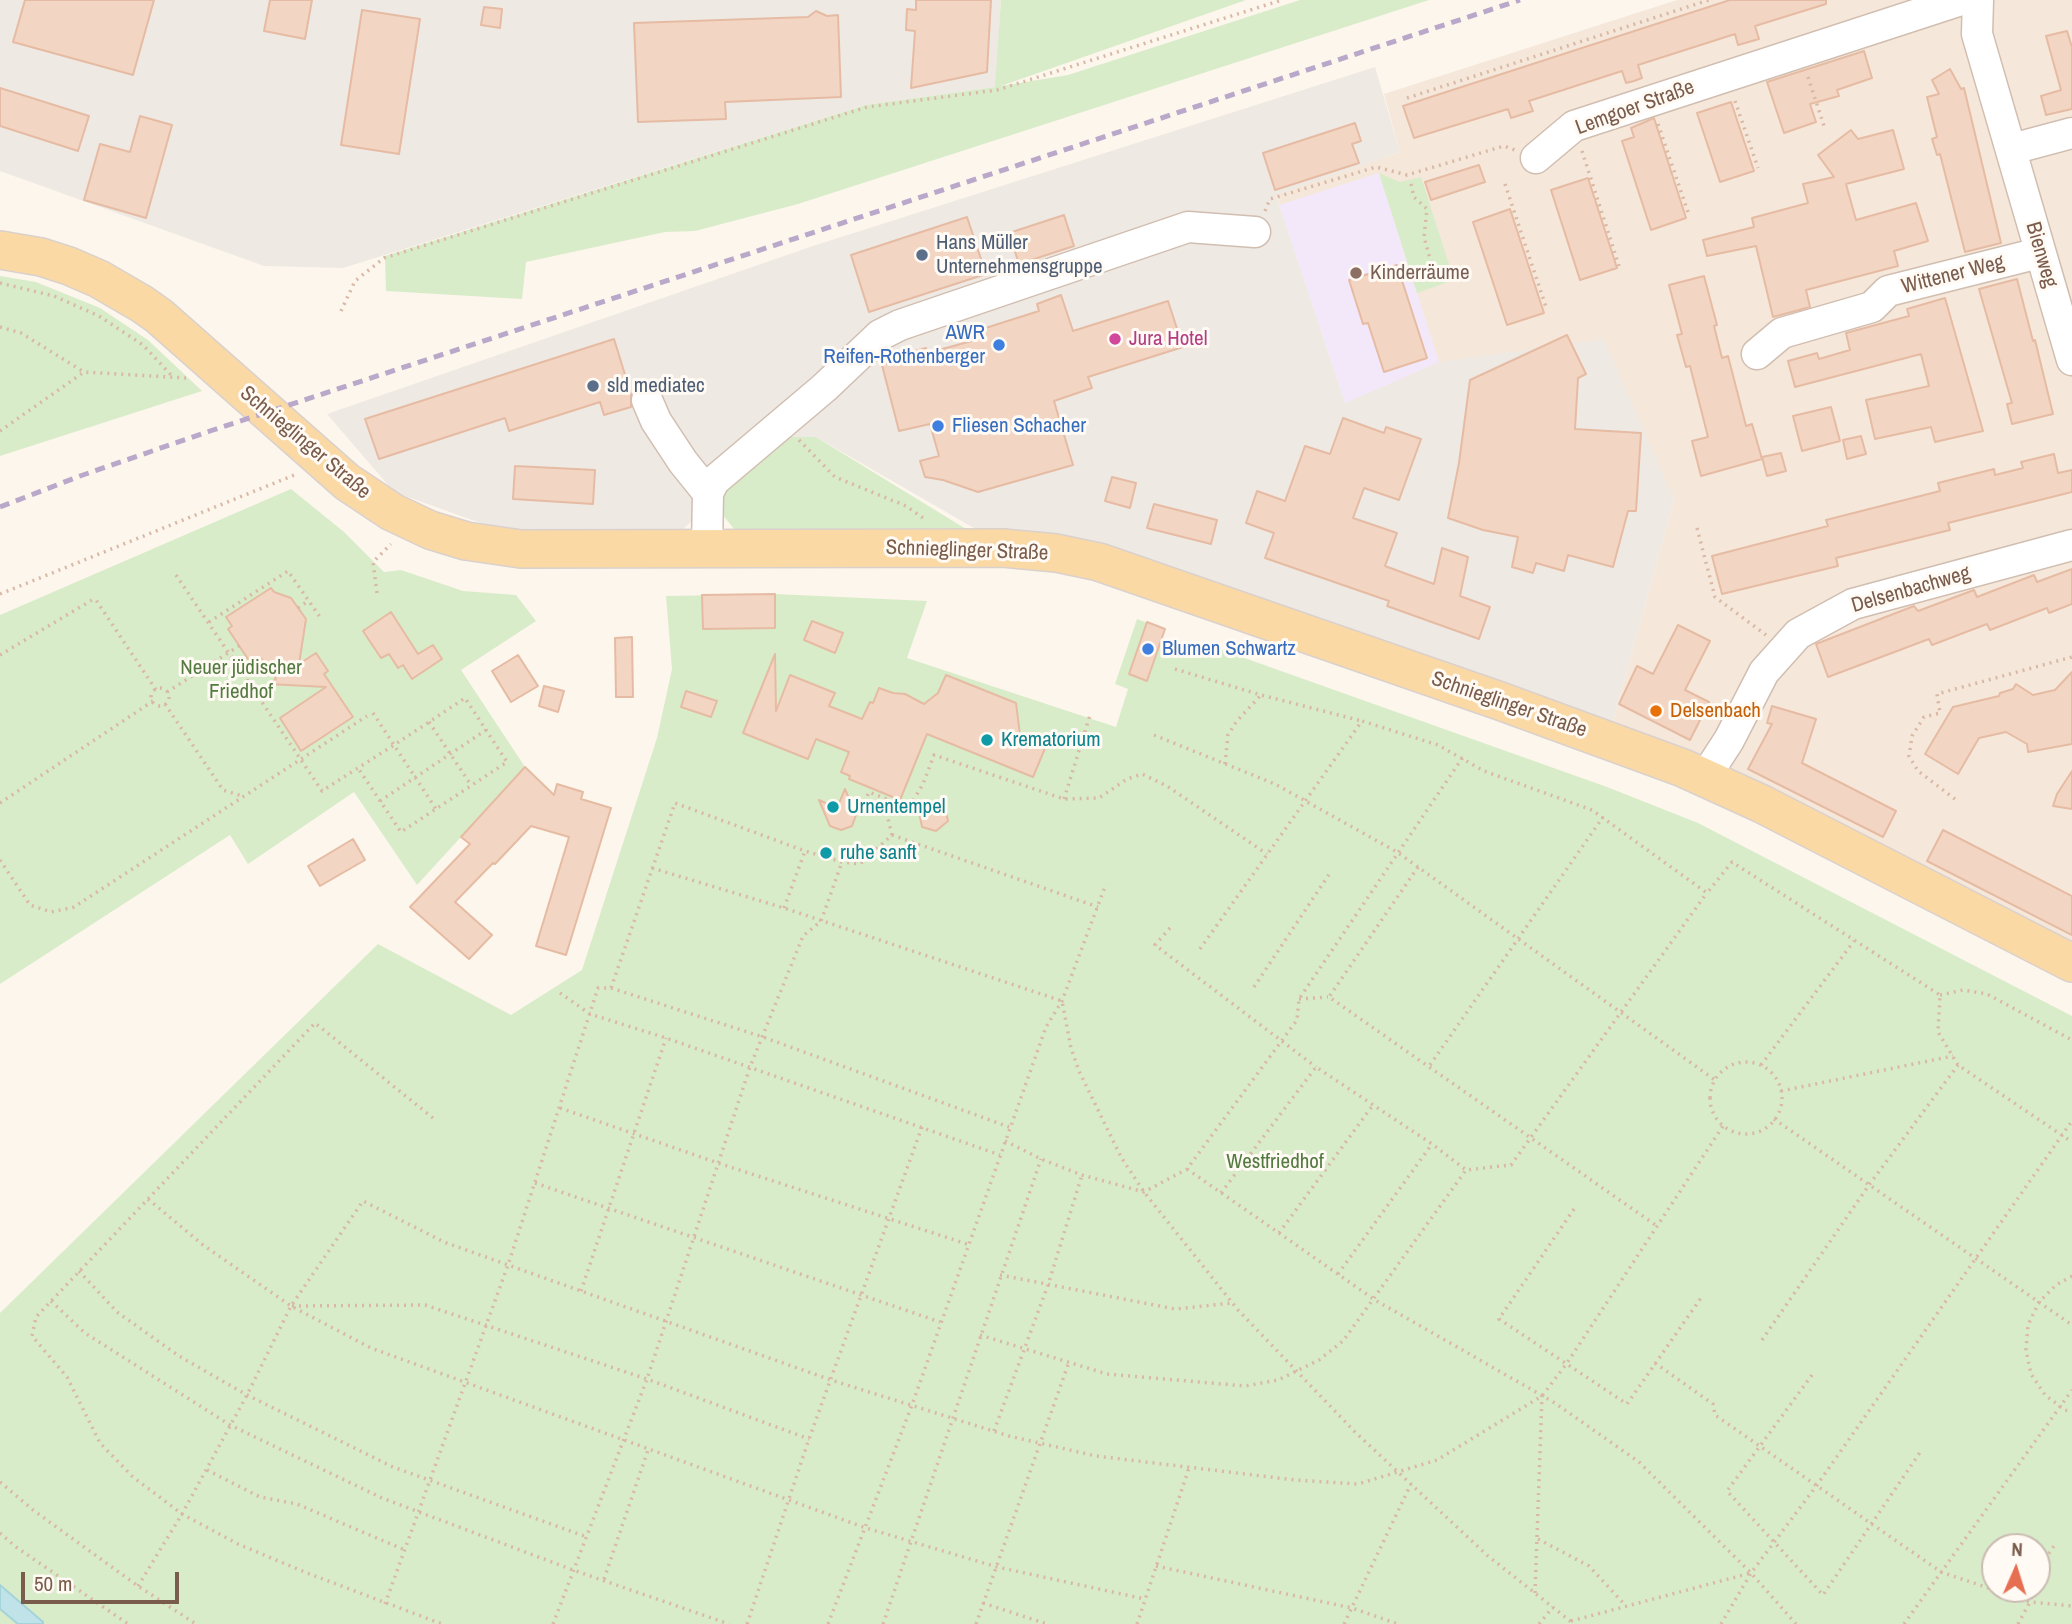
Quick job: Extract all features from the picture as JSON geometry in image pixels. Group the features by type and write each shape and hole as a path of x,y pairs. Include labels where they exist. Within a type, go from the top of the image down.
{"main road":[{"name":"Schnieglinger Straße","path":"0,250 41,257 69,266 125,293 159,316 324,463 373,501 413,523 466,541 521,549 1012,548 1056,553 1139,575 1586,731 1705,777 2072,963"}],"street":[{"name":"Lemgoer Straße","path":"1536,158 1574,126 1961,0"},
{"name":"Bienweg","path":"1978,0 1978,34 2072,360"},
{"path":"2012,149 2072,133"},
{"path":"707,549 708,493 714,481 880,335 900,325 1188,227 1255,232"},
{"name":"Wittener Weg","path":"1757,354 1783,333 1872,307 1888,291 2039,253"},
{"path":"647,400 656,421 683,462 708,493"},
{"name":"Delsenbachweg","path":"1705,777 1729,740 1764,672 1798,634 1853,604 2072,545"}],"path":[{"path":"341,311 355,281 384,258 867,107 997,90 1282,0"},
{"path":"1407,98 1709,0"},
{"path":"1800,52 1824,125"},
{"path":"1727,76 1758,168"},
{"path":"1650,101 1689,215"},
{"path":"1574,126 1619,266"},
{"path":"1255,232 1270,199 1376,167 1407,175 1504,146 1536,158"},
{"path":"1411,184 1414,197 1427,209 1424,237 1432,266"},
{"path":"1505,184 1546,307"},
{"path":"0,283 54,296 99,316 143,345 174,377"},
{"path":"0,327 21,333 84,372 230,380"},
{"path":"0,430 84,372"},
{"path":"783,423 835,478 906,506 966,547"},
{"path":"0,594 324,463"},
{"path":"377,593 373,562 413,523"},
{"path":"1697,528 1715,597 1784,649"},
{"path":"209,622 288,571 320,617"},
{"path":"176,575 322,791 466,698 507,762 401,832 358,768"},
{"path":"0,655 96,600 156,690"},
{"path":"298,608 309,600"},
{"path":"167,692 239,646"},
{"path":"1955,799 1918,771 1909,756 1912,736 1924,718 1940,713 1937,694 2072,657"},
{"path":"1175,669 1438,745 1484,771 1592,810 1707,894"},
{"path":"163,689 167,692 169,698 165,704 158,705 153,701 152,695 156,690 163,689"},
{"path":"1225,764 1228,735 1236,722 1262,695"},
{"path":"0,803 153,701"},
{"path":"165,704 223,790 243,797"},
{"path":"1064,799 1091,712"},
{"path":"373,713 436,809"},
{"path":"0,860 30,905 51,912 74,906 367,716"},
{"path":"1199,949 1362,721"},
{"path":"429,722 471,785"},
{"path":"380,801 486,730"},
{"path":"1154,735 1275,784 1397,852 1715,1080"},
{"path":"892,835 886,811 864,803 869,792 909,808 923,784 934,755 1064,799 1099,798 1127,779 1142,774 1167,786 1267,854"},
{"path":"1005,1141 1082,1175 1144,1192 1187,1168 1297,1020 1299,999 1463,757"},
{"path":"611,988 675,803 842,862 860,863 892,835"},
{"path":"1430,1065 1603,817"},
{"path":"892,835 1098,907"},
{"path":"783,908 805,851"},
{"path":"553,1624 625,1442 750,1067 803,936 821,921 842,862"},
{"path":"1170,928 1155,945 1316,1068 1433,1144 1466,1170 1511,1165 1732,862 1940,995 1963,990 1987,995 2072,1040"},
{"path":"1329,997 1418,867"},
{"path":"652,868 783,908 1062,1001"},
{"path":"1254,987 1330,873"},
{"path":"828,1624 912,1405 1046,1027 1062,1001 1107,884"},
{"path":"1761,1065 1855,941"},
{"path":"385,1604 508,1265 598,988 611,988 763,1037 1009,1127"},
{"path":"559,993 590,1014 1000,1155"},
{"path":"1940,995 1938,1032 1958,1065 2072,1142"},
{"path":"1299,999 1329,997 1657,1226"},
{"path":"1062,1001 1071,1048 1090,1098 1121,1157 1144,1192 1233,1303 1297,1372 1355,1432 1488,1556 1573,1623 1751,1573"},
{"path":"433,1118 315,1023 36,1317 32,1336 67,1377 100,1443 133,1476 182,1514 238,1544 385,1604 442,1624"},
{"path":"581,1291 666,1038"},
{"path":"1781,1091 1953,1056"},
{"path":"1750,1062 1761,1065 1777,1081 1781,1091 1782,1101 1774,1119 1756,1132 1733,1132 1723,1126 1716,1118 1710,1099 1715,1080 1730,1066 1750,1062"},
{"path":"1762,1340 1869,1185 1958,1065"},
{"path":"1222,1193 1316,1068"},
{"path":"1279,1233 1373,1105"},
{"path":"559,1108 970,1245"},
{"path":"1774,1119 2072,1325"},
{"path":"1721,1624 1751,1573 1817,1485 2072,1121"},
{"path":"138,1586 182,1514 292,1306 363,1201 444,1242 831,1380 994,1432 1096,1456 1295,1480 1357,1484 1437,1460 1542,1396 1567,1363 1723,1126"},
{"path":"747,1624 809,1439 922,1127"},
{"path":"1338,1274 1433,1144"},
{"path":"883,1624 1041,1159"},
{"path":"1187,1168 1374,1300 1542,1396 1639,1462 1751,1573 1796,1624"},
{"path":"980,1335 1107,1374 1245,1386 1278,1380 1318,1360 1343,1341 1466,1170"},
{"path":"994,1432 1048,1284 1082,1175"},
{"path":"535,1183 940,1322"},
{"path":"148,1199 203,1245 292,1306 371,1348 866,1528 997,1567 1146,1599"},
{"path":"1574,1209 1499,1319 1627,1404 1701,1298"},
{"path":"79,1271 117,1312 179,1356 247,1395 393,1467 587,1536"},
{"path":"1000,1275 1175,1309 1233,1303"},
{"path":"2072,1276 2056,1285 2039,1302 2028,1325 2026,1350 2031,1374 2045,1395 2072,1412"},
{"path":"51,1301 85,1333 230,1425 382,1498 573,1570 729,1624"},
{"path":"292,1306 425,1305 647,1379 809,1439"},
{"path":"976,1624 1069,1362"},
{"path":"1655,1363 1713,1404 1715,1415 1941,1572 1981,1585"},
{"path":"1812,1375 1727,1491 1823,1595 1921,1451"},
{"path":"1904,1624 2072,1390"},
{"path":"1535,1593 1542,1396"},
{"path":"604,1579 648,1450"},
{"path":"1137,1624 1189,1468"},
{"path":"206,1469 260,1497 297,1504 405,1550"},
{"path":"0,1482 33,1510 138,1586 196,1624"},
{"path":"1344,1624 1411,1484"},
{"path":"0,1533 128,1624"},
{"path":"1538,1539 1589,1566 1626,1606"},
{"path":"2051,1550 2056,1543"},
{"path":"1156,1566 1352,1608 1398,1624"},
{"path":"983,1603 1047,1624"},
{"path":"2018,1624 2029,1603"},
{"path":"2040,1603 2072,1606"},
{"path":"1539,1624 1553,1607"}],"shaded area":[{"path":"0,0 1001,0 996,87 866,105 343,268 264,266 0,171"},
{"path":"1677,0 2072,0 2072,951 1612,725 1674,500 1345,403 1276,194 1400,152 1384,94"},
{"path":"1375,67 1400,152 1276,195 1345,403 1439,362 1604,339 1674,500 1612,725 979,531 816,437 785,437 683,529 514,535 394,492 327,414 813,246"},
{"name":"Kinderräume","path":"1379,173 1439,362 1345,403 1279,205"}],"green space":[{"path":"1001,0 1246,0 1001,86 1068,75 1300,0 1429,0 798,204 695,231 665,232 526,262 522,299 386,291 385,256 866,105 995,87"},
{"path":"1379,173 1400,182 1421,177 1454,280 1417,293"},
{"path":"0,276 36,282 100,308 148,340 202,391 0,456"},
{"path":"785,437 816,437 966,529 734,529 723,515 719,496"},
{"name":"Neuer jüdischer Friedhof","path":"291,489 344,532 384,572 401,570 463,591 516,595 536,621 461,670 525,767 417,885 354,792 248,864 230,835 0,984 0,615"},
{"name":"Westfriedhof","path":"775,594 927,601 907,658 1116,727 1128,689 1115,684 1137,619 1165,629 1161,640 1169,643 1197,652 1208,645 1607,787 1698,823 2072,1016 2072,1624 0,1624 0,1313 378,944 511,1015 582,970 657,738 672,669 666,596"}],"water":[{"path":"0,1585 43,1624 18,1624 0,1609"}],"building":[{"path":"25,0 154,0 133,75 13,42"},
{"path":"270,0 312,0 305,39 264,31"},
{"path":"916,0 991,0 987,72 911,88 915,31 906,30 907,9 916,10"},
{"path":"1730,0 1826,0 1826,4 1755,26 1759,39 1738,45 1735,34 1638,65 1642,78 1634,81 1626,83 1622,71 1529,101 1533,111 1511,118 1508,109 1414,138 1403,106"},
{"path":"484,7 502,9 500,28 481,25"},
{"path":"362,10 420,19 399,154 341,145"},
{"path":"816,11 827,16 838,15 841,97 725,102 726,119 638,122 634,23 808,17"},
{"path":"2067,31 2072,47 2072,109 2046,115 2041,96 2061,90 2046,36"},
{"path":"1864,51 1872,78 1837,90 1839,96 1810,104 1816,122 1784,133 1767,82"},
{"path":"1950,69 1961,89 1964,88 2001,243 1965,252 1940,154 1937,155 1932,139 1937,137 1927,97 1939,94 1932,80"},
{"path":"0,88 89,116 78,151 0,126"},
{"path":"1731,102 1754,171 1720,182 1697,113"},
{"path":"140,116 172,125 146,218 84,200 100,144 130,152"},
{"path":"1654,118 1686,218 1651,230 1622,141 1634,137 1631,128"},
{"path":"1355,123 1361,141 1352,144 1359,163 1275,190 1263,153"},
{"path":"1851,130 1858,139 1893,130 1904,169 1846,184 1856,220 1916,203 1928,241 1894,251 1898,266 1806,290 1810,307 1773,317 1756,246 1707,256 1703,240 1754,227 1752,218 1808,203 1803,184 1834,177 1818,155"},
{"path":"1479,165 1485,182 1431,200 1425,182"},
{"path":"1588,178 1617,268 1580,280 1551,190"},
{"path":"1510,209 1544,313 1507,325 1473,222"},
{"path":"1064,215 1074,246 1019,264 1009,233"},
{"path":"967,217 986,274 869,312 851,255"},
{"path":"1397,265 1427,358 1384,372 1368,323 1363,324 1349,280"},
{"path":"1704,276 1717,325 1714,326 1722,358 1728,356 1746,426 1752,424 1762,459 1701,476 1692,441 1708,437 1690,366 1686,367 1677,335 1682,334 1669,285"},
{"path":"2017,279 2053,414 2012,424 2007,404 2012,403 1979,289"},
{"path":"1061,295 1073,331 1168,301 1183,347 1088,377 1092,388 1054,401 1073,465 978,492 925,477 920,461 939,456 930,424 899,431 882,365 890,363 889,358 926,348 928,353 975,340 973,332 1039,311 1037,304"},
{"path":"1945,298 1983,431 1935,442 1931,427 1875,439 1866,400 1929,386 1921,354 1795,387 1788,361 1817,353 1819,359 1850,350 1846,333 1909,316 1907,309"},
{"path":"1567,335 1586,374 1578,378 1575,429 1641,433 1636,511 1628,511 1613,567 1568,555 1564,571 1536,563 1533,573 1512,567 1518,537 1483,530 1448,518 1459,463 1470,380"},
{"path":"614,339 631,394 631,407 604,415 600,402 509,431 505,418 379,459 365,419"},
{"path":"1831,407 1840,441 1802,451 1793,416"},
{"path":"1343,418 1384,433 1386,427 1421,439 1399,500 1364,488 1353,518 1397,533 1385,566 1434,584 1442,548 1468,557 1460,596 1490,607 1479,639 1387,606 1389,601 1265,558 1274,533 1246,523 1257,491 1285,501 1305,446 1330,454"},
{"path":"1861,436 1866,454 1847,459 1843,440"},
{"path":"1781,453 1786,471 1767,476 1762,457"},
{"path":"2054,454 2058,473 2072,470 2072,492 1948,523 1950,530 1836,558 1838,566 1722,594 1712,556 1828,526 1826,520 1940,491 1938,483 1994,469 1995,475 2023,468 2021,462"},
{"path":"515,466 595,470 593,504 513,499"},
{"path":"1112,477 1136,483 1130,508 1105,501"},
{"path":"1154,504 1217,520 1211,544 1147,528"},
{"path":"2072,569 2072,604 2049,613 2047,608 1990,630 1987,624 1932,645 1929,639 1828,677 1816,644 1914,606 1918,611 1974,590 1977,597 2034,575 2037,582"},
{"path":"271,588 274,592 291,598 306,619 299,664 316,653 328,671 324,674 353,717 301,751 280,718 326,687 268,684 276,679 269,666 267,667 261,658 252,665 228,629 232,626 226,617"},
{"path":"775,594 775,628 703,629 702,595"},
{"path":"391,612 418,654 433,645 442,659 412,679 403,665 398,668 389,654 381,658 363,631"},
{"path":"812,621 843,633 835,653 804,640"},
{"path":"1147,622 1165,629 1147,681 1129,674"},
{"path":"1678,625 1710,641 1685,690 1709,702 1690,740 1619,704 1637,666 1653,674"},
{"path":"632,637 633,697 616,697 615,638"},
{"name":"Krematorium","path":"775,654 776,711 790,675 835,693 829,706 862,719 879,688 905,694 924,704 938,693 946,675 1016,703 1020,735 1046,746 1033,777 927,734 900,800 849,779 850,776 841,772 849,752 816,739 808,759 743,733"},
{"path":"518,655 538,686 511,702 492,671"},
{"path":"2072,672 2072,744 2028,752 2027,744 2006,732 1979,738 1958,774 1925,754 1953,707 1999,696 2000,693 2013,689 2016,684 2033,695 2055,690"},
{"path":"544,686 564,691 558,712 539,706"},
{"path":"686,691 717,701 711,717 681,707"},
{"path":"1772,706 1816,719 1802,763 1896,811 1883,837 1748,769 1772,724 1767,723"},
{"path":"525,767 554,795 557,784 583,792 581,799 611,808 566,955 536,946 569,837 531,826 455,902 492,935 469,959 410,907 470,844 461,837"},
{"path":"2072,771 2072,809 2053,806 2057,794"},
{"name":"Urnentempel","path":"845,789 856,815 852,826 841,830 830,826 819,800 837,808"},
{"path":"931,802 945,807 948,821 936,831 922,827 919,812"},
{"path":"1943,830 2072,896 2072,935 1927,861"},
{"path":"353,839 365,860 320,886 308,866"}],"railway":[{"path":"0,507 210,431 1520,0"}],"place":[{"name":"Hans Müller Unternehmensgruppe","path":"922,255"},
{"name":"Kinderräume","path":"1356,273"},
{"name":"Jura Hotel","path":"1115,339"},
{"name":"AWR Reifen-Rothenberger","path":"999,345"},
{"name":"sld mediatec","path":"593,386"},
{"name":"Fliesen Schacher","path":"938,426"},
{"name":"Blumen Schwartz","path":"1148,649"},
{"name":"Delsenbach","path":"1656,711"},
{"name":"Krematorium","path":"987,740"},
{"name":"Urnentempel","path":"833,807"},
{"name":"ruhe sanft","path":"826,853"}]}
